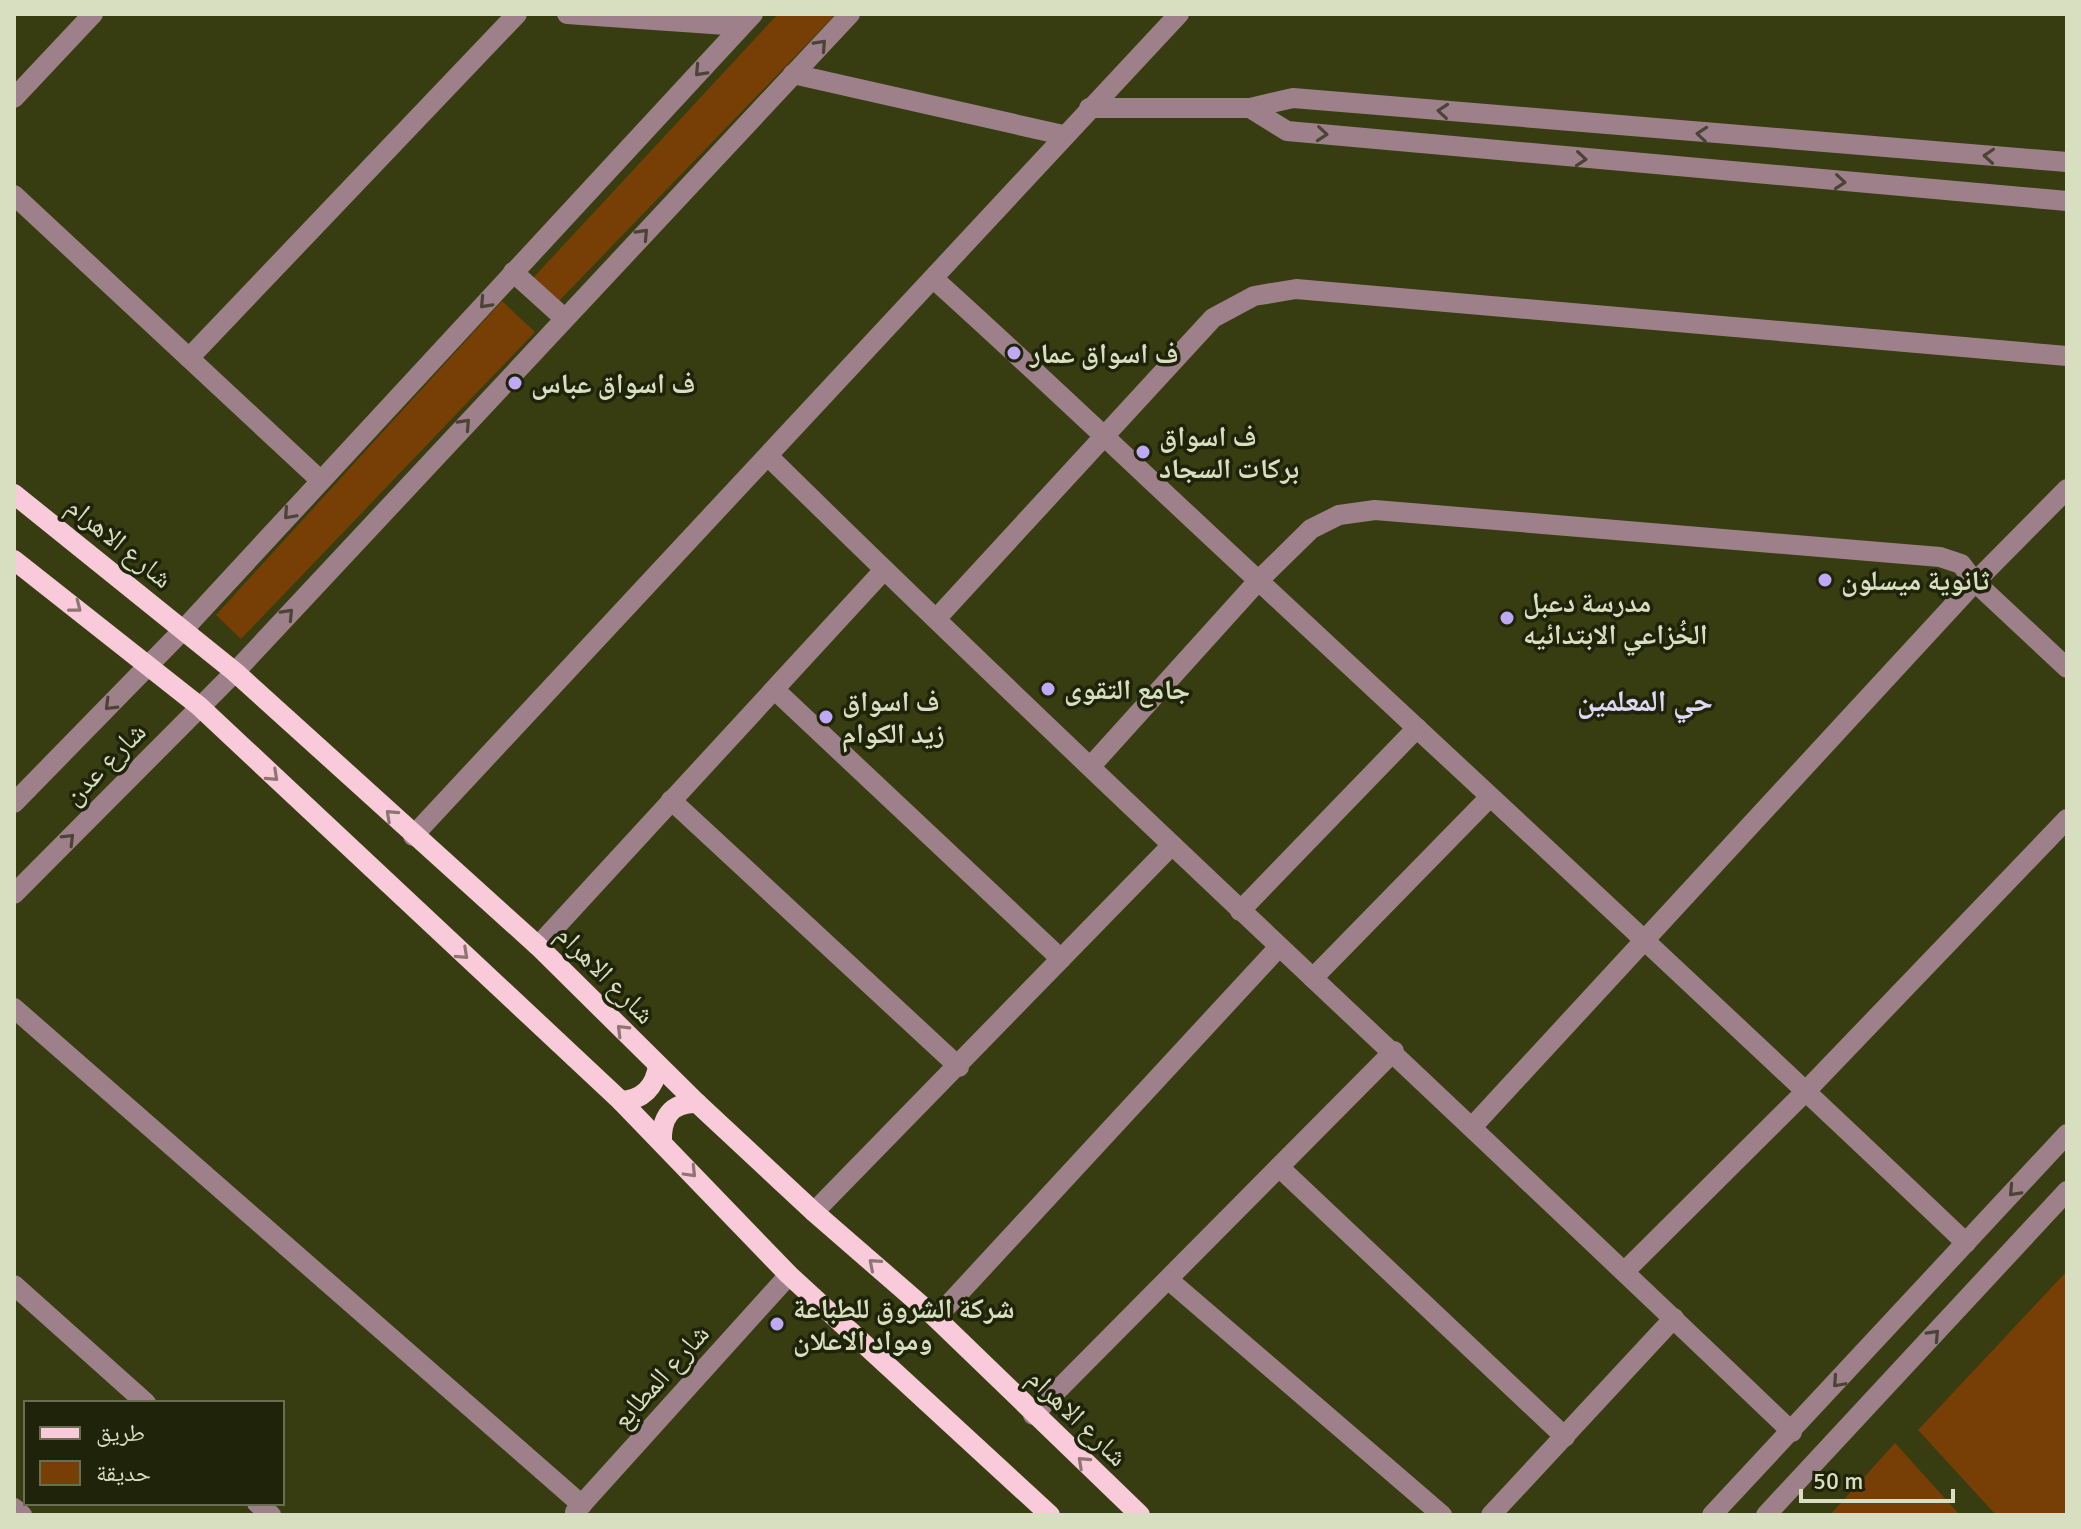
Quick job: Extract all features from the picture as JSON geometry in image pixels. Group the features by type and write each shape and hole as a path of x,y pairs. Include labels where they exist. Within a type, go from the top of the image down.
{"main road":[{"name":"شارع الاهرام","path":"14,494 235,672 538,946 697,1103 814,1212 936,1318 1140,1515"},
{"path":"14,560 151,664 199,706 621,1101 789,1275 1050,1515"},
{"path":"621,1101 645,1093 656,1077 658,1066"},
{"path":"662,1142 663,1119 668,1113 678,1106 697,1103"}],"street":[{"path":"14,98 93,14"},
{"path":"189,358 517,14"},
{"path":"567,14 747,20"},
{"name":"شارع عدن","path":"14,894 235,672 850,14"},
{"path":"413,836 935,280 1063,135 1179,14"},
{"name":"شارع عدن","path":"14,803 184,629 747,20"},
{"path":"793,74 1063,135"},
{"path":"1089,108 1250,108 1293,98 1745,138 2067,162"},
{"path":"1250,108 1287,131 2067,201"},
{"path":"1741,174 1745,138"},
{"path":"14,195 320,480"},
{"path":"513,272 564,318"},
{"path":"935,280 1104,433 1490,797 1645,937 1966,1243"},
{"path":"936,619 1213,318 1254,296 1296,289 2067,356"},
{"path":"769,457 1278,948 1394,1051 1792,1432"},
{"path":"1473,1126 1975,582 2067,489"},
{"path":"1091,766 1258,581 1311,529 1339,515 1375,510 1940,557 1961,564 1975,582 2067,668"},
{"path":"538,946 884,570"},
{"path":"775,690 1061,959"},
{"path":"1240,911 1417,728"},
{"path":"1313,978 1490,797"},
{"path":"671,800 959,1067"},
{"path":"1625,1271 1806,1091 2067,819"},
{"path":"814,1212 959,1067 1172,845"},
{"path":"936,1318 1278,948"},
{"path":"14,1008 577,1510"},
{"path":"1033,1415 1170,1281 1394,1051"},
{"path":"1712,1515 2067,1134"},
{"path":"1279,1167 1565,1437"},
{"path":"1766,1515 2067,1191"},
{"name":"شارع المطابع","path":"577,1510 789,1275"},
{"path":"1170,1281 1442,1515"},
{"path":"14,1285 144,1401"},
{"path":"1491,1515 1674,1318"},
{"path":"14,1508 22,1515"}],"green space":[{"path":"778,14 836,14 559,301 533,278"},
{"path":"502,301 535,332 241,639 216,615"},
{"path":"2067,1271 2067,1515 1996,1515 1918,1430"},
{"path":"1895,1443 1960,1515 1830,1515"}],"place":[{"name":"ف اسواق عمار","path":"1014,353"},
{"name":"ف اسواق عباس","path":"515,383"},
{"name":"ف اسواق بركات السجاد","path":"1143,452"},
{"name":"ثانوية ميسلون","path":"1825,580"},
{"name":"مدرسة دعبل الخُزاعي الابتدائيه","path":"1507,618"},
{"name":"جامع التقوى","path":"1048,689"},
{"name":"ف اسواق زيد الكوام","path":"826,717"},
{"name":"شركة الشروق للطباعة ومواد الاعلان","path":"777,1324"}],"district":[{"name":"حي المعلمین","path":"1645,701"}]}
